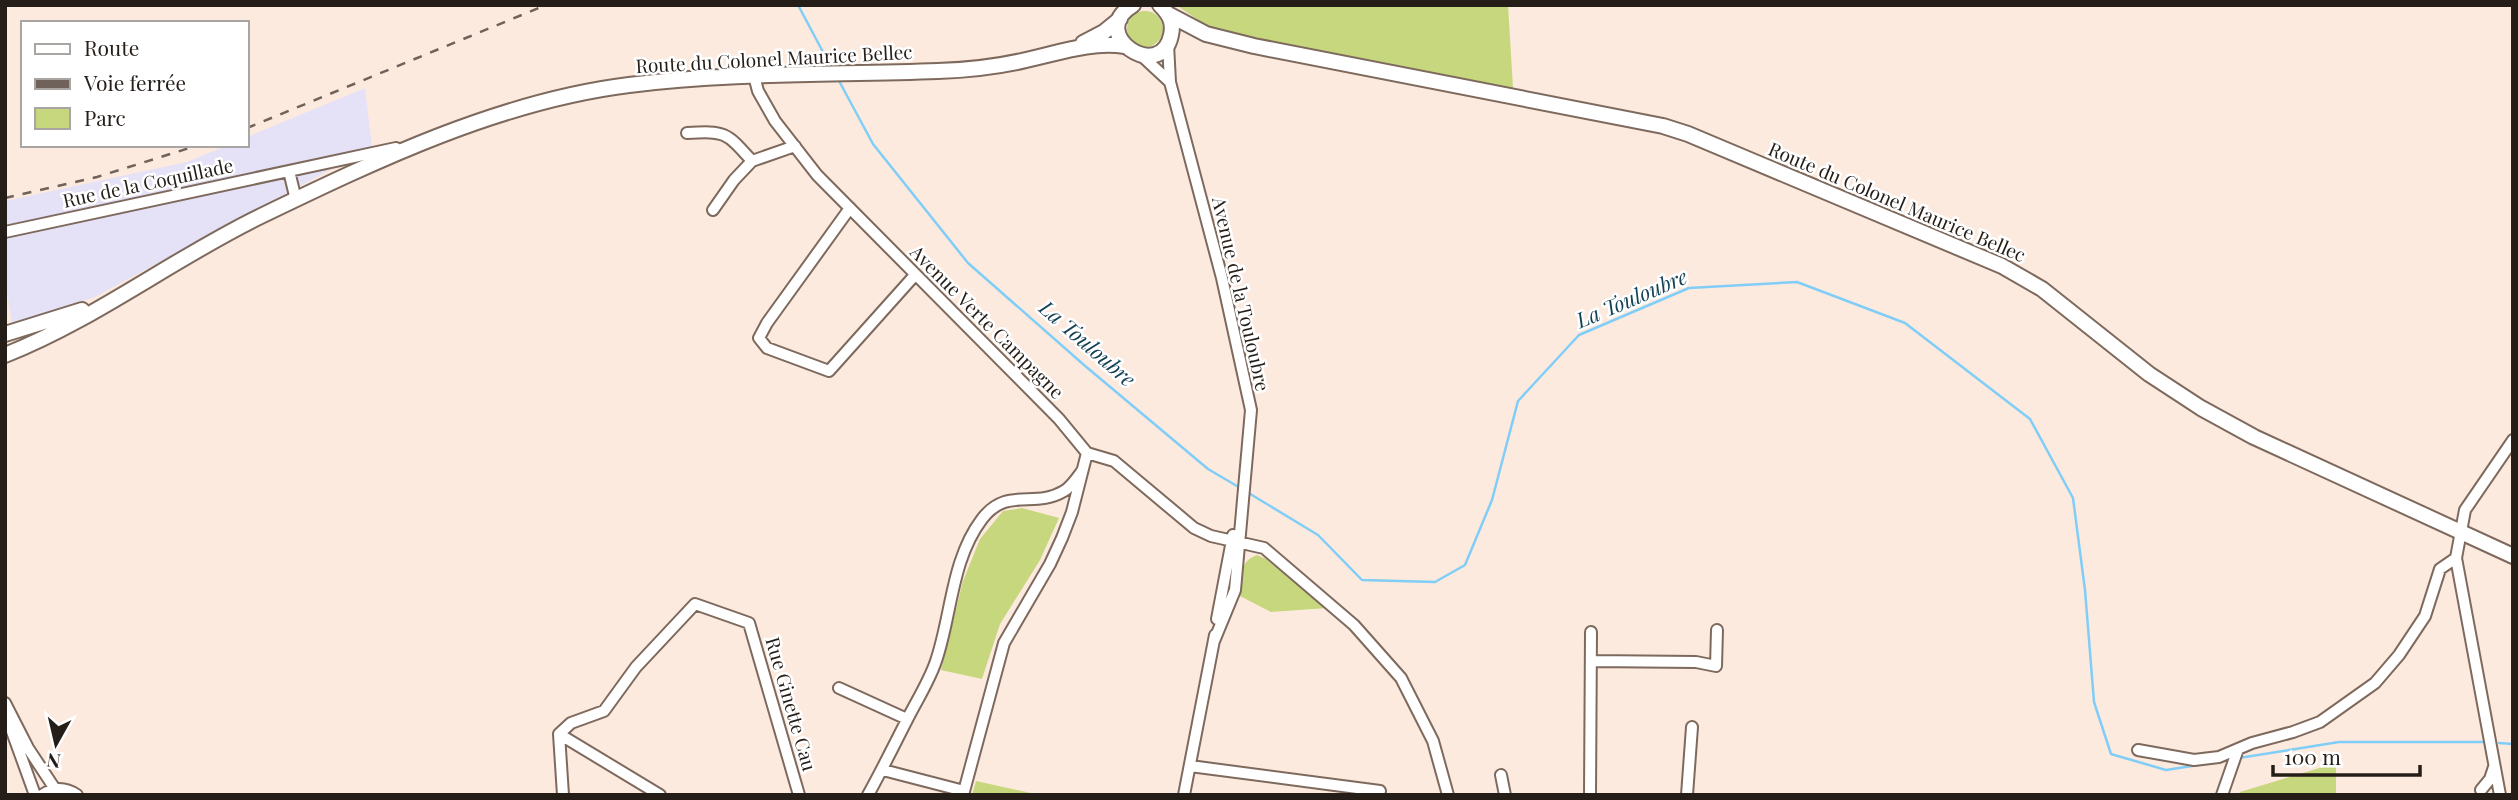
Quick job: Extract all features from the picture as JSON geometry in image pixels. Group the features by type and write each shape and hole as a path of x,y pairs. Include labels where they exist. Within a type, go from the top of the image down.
{"main road":[{"name":"Route du Colonel Maurice Bellec","path":"1162,8 1206,34"},
{"path":"1162,8 1172,24 1169,42"},
{"name":"Route du Colonel Maurice Bellec","path":"5,355 110,302 257,218 422,143 498,115 566,97 628,85 816,73 978,69 1028,60 1090,40 1126,9"},
{"path":"1126,9 1118,28 1125,46 1142,56"},
{"name":"Route du Colonel Maurice Bellec","path":"1142,56 1154,54 1181,34 1206,34 1378,72 1633,118 1688,134 2024,278 2042,289 2149,374 2201,408 2254,437 2513,556"},
{"name":"Route du Colonel Maurice Bellec","path":"1063,50 1106,44 1125,46"},
{"name":"Route du Colonel Maurice Bellec","path":"5,334 110,302"}],"street":[{"name":"Avenue de la Touloubre","path":"1169,42 1170,82 1222,278 1251,410 1247,478 1184,795"},
{"path":"1142,56 1170,82"},
{"name":"Avenue Verte Campagne","path":"754,76 758,91 775,121 817,175 1059,419 1087,453 1114,461 1194,528 1211,536 1264,548 1376,646 1401,678 1433,741 1448,795"},
{"path":"687,134 718,131 734,141 752,161"},
{"name":"Rue de la Coquillade","path":"5,232 422,143"},
{"path":"713,210 734,180 752,161 795,146"},
{"path":"289,171 296,200"},
{"path":"850,208 767,323 759,338 767,348 829,371 915,275"},
{"path":"2499,795 2456,558 2465,510 2513,440"},
{"path":"883,770 964,793 1004,643 1062,538 1072,512 1087,453"},
{"path":"868,795 935,665 962,553 980,522 992,508 1005,500 1041,499 1067,490 1082,471"},
{"path":"2138,750 2194,760 2220,757 2320,722 2375,683 2399,655 2425,616 2440,569 2456,558"},
{"name":"Rue Ginette Cau","path":"559,734 571,723 604,711 636,667 695,604 749,623 799,795"},
{"path":"1591,661 1696,662 1716,666 1717,630"},
{"path":"1590,795 1591,632"},
{"path":"839,688 907,719"},
{"path":"5,703 28,748 55,789"},
{"path":"5,714 35,795"},
{"path":"1687,795 1692,727"},
{"path":"559,734 563,795"},
{"path":"559,734 660,795"},
{"path":"2222,795 2238,749"},
{"path":"2478,793 2490,779 2495,764"},
{"path":"1190,766 1380,791"},
{"path":"1501,775 1506,795"},
{"path":"42,795 63,788 77,795"},
{"path":"2478,793 2488,790 2499,795"}],"shaded area":[{"path":"365,88 372,147 95,297 12,324 5,280 5,201 187,162 223,147 248,147 248,137"}],"green space":[{"path":"1176,5 1508,5 1513,88 1216,32"},
{"path":"1145,11 1158,16 1163,29 1158,42 1145,47 1132,42 1127,29 1132,16"},
{"path":"1022,508 1059,518 1040,560 1000,624 982,679 941,670 963,581 980,539 1003,511"},
{"path":"1257,555 1266,559 1327,608 1271,612 1238,595 1244,566"},
{"path":"2336,763 2336,795 2238,795 2240,792"},
{"path":"976,781 1040,795 972,795"}],"waterway":[{"name":"La Touloubre","path":"798,5 831,67"},
{"name":"La Touloubre","path":"838,79 873,144 968,263 1208,469 1242,489"},
{"name":"La Touloubre","path":"1247,492 1318,535 1362,580 1435,582 1465,565 1492,500 1518,401 1579,335 1689,288 1797,282 1905,323 2030,419 2073,498 2085,590 2094,702 2111,754 2166,770 2205,764"},
{"name":"La Touloubre","path":"2239,758 2339,742 2485,742"},
{"name":"La Touloubre","path":"2499,743 2513,744"}],"railway":[{"path":"248,128 546,5"},
{"path":"5,198 97,177 193,147"}]}
